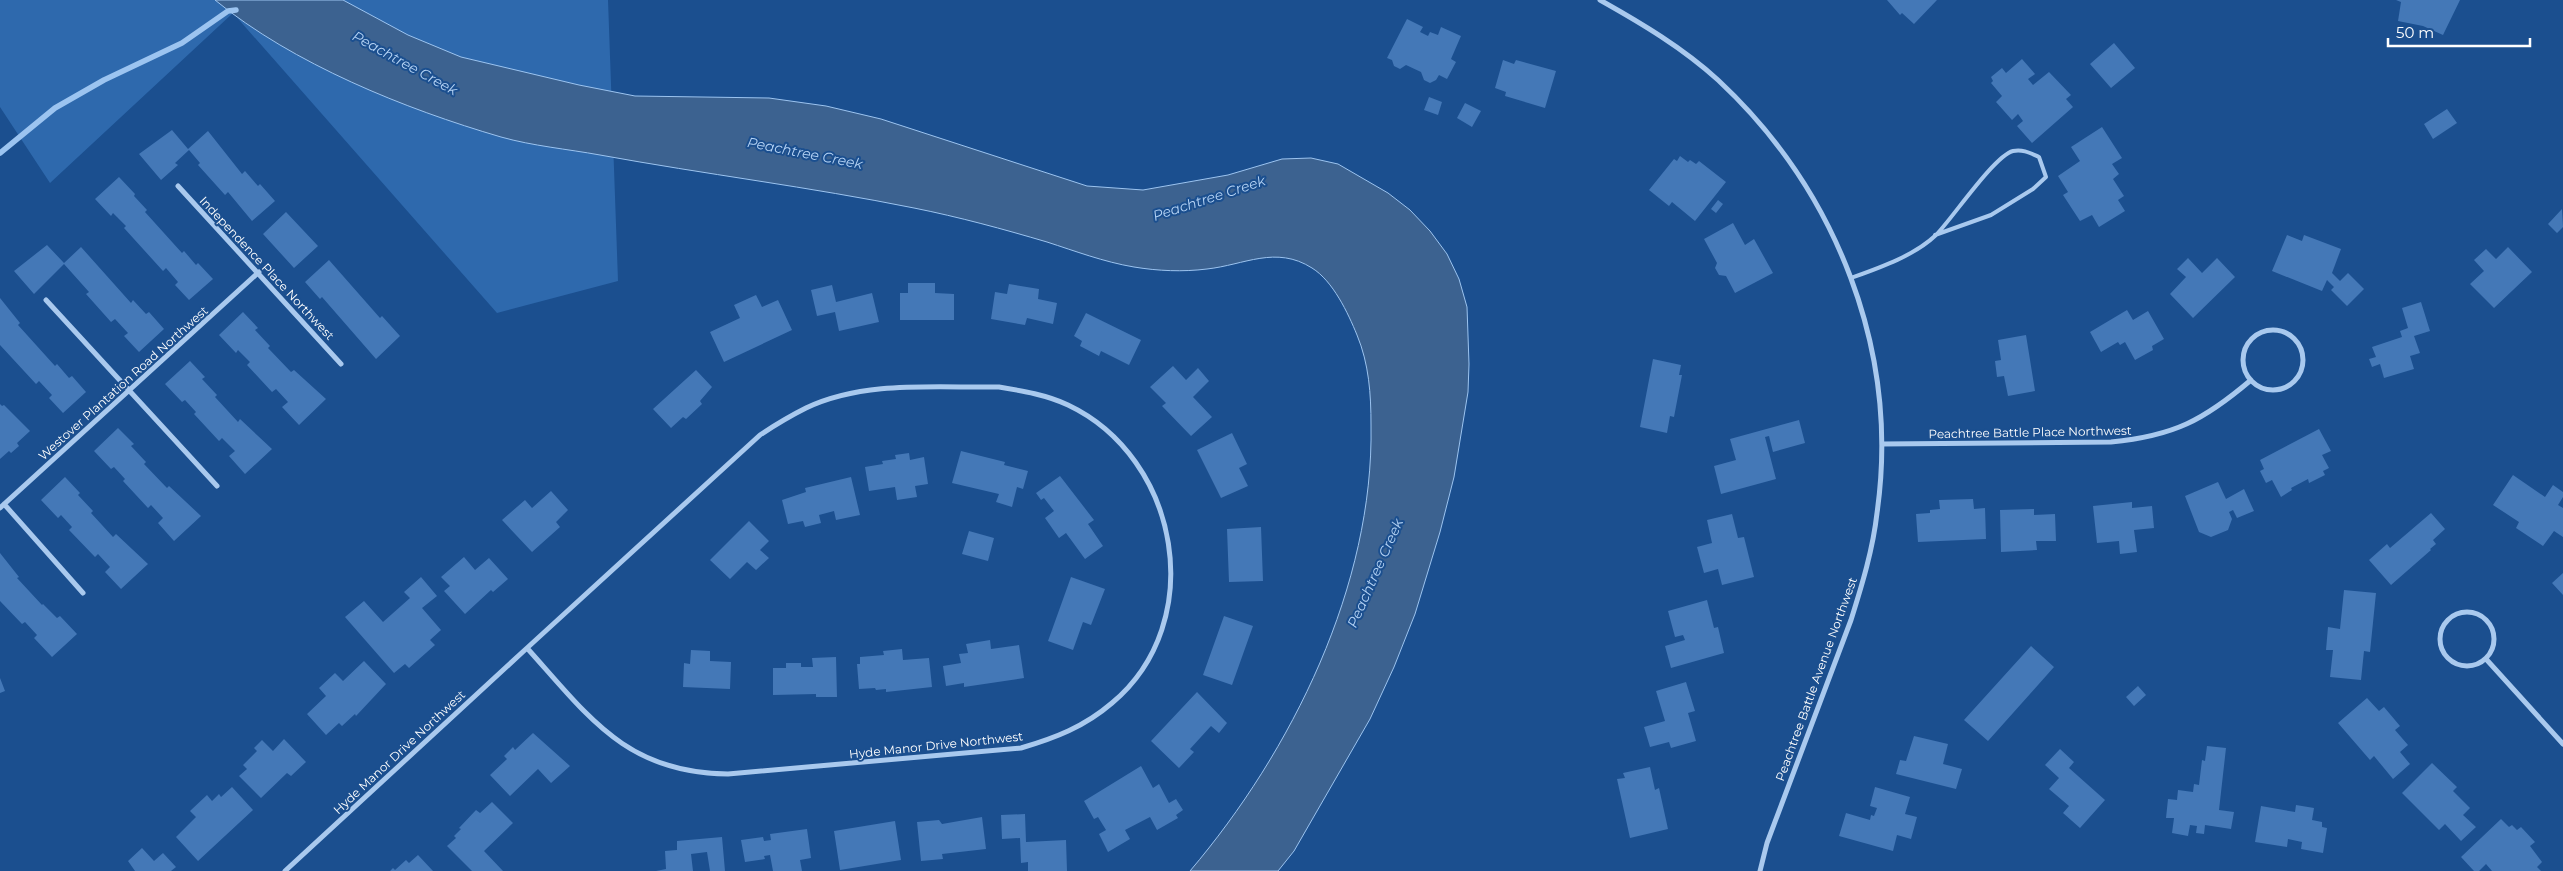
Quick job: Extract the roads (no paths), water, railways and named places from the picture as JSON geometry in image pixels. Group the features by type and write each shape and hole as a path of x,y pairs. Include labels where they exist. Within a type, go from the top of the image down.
{"street":[{"name":"Peachtree Battle Avenue Northwest","path":"1600,0 1677,47 1717,79 1754,116 1788,157 1816,202 1839,247 1851,278 1871,343 1879,393 1882,444 1878,514 1863,583 1767,842 1760,871"},
{"name":"Independence Place Northwest","path":"178,186 259,272 341,364"},
{"name":"Westover Plantation Road Northwest","path":"2,506 259,272"},
{"path":"46,300 217,486"},
{"path":"2270,330 2281,331 2297,341 2303,354 2302,368 2292,384 2272,390 2264,388 2251,380 2246,372 2244,356 2254,337 2270,330"},
{"name":"Peachtree Battle Place Northwest","path":"1882,444 2111,442 2141,439 2170,432 2197,420 2222,405 2251,380"},
{"name":"Hyde Manor Drive Northwest","path":"285,871 760,435 807,407 860,392 891,388 999,387 1034,392 1069,405 1106,429 1136,461 1158,500 1169,539 1171,577 1167,611 1156,644 1138,674 1113,702 1086,723 1054,739 1021,748 728,774 682,770 643,757 610,736 528,648"},
{"path":"2,506 83,593"},
{"path":"2461,612 2470,612 2486,619 2491,626 2494,644 2486,659 2469,666 2460,666 2445,655 2439,638 2446,621 2461,612"},
{"path":"2486,659 2563,744"}],"lane":[{"path":"1851,278 1902,257 1936,235 1990,216 2033,188 2046,177 2039,157 2023,150 2011,152 1983,178 1936,235"}],"water":[{"name":"Peachtree Creek","path":"215,0 343,0 408,35 461,57 579,85 635,96 769,98 826,106 881,119 1087,186 1143,190 1228,175 1282,159 1311,158 1338,164 1388,193 1410,210 1430,231 1447,254 1459,279 1467,307 1468,392 1454,477 1440,532 1415,614 1394,667 1370,719 1294,851 1278,871 1190,871 1227,824 1262,773 1293,719 1320,663 1342,605 1358,545 1368,485 1371,425 1368,379 1361,346 1349,317 1333,289 1320,274 1299,261 1273,257 1198,270 1170,271 1134,267 997,228 914,208 513,140 427,113 351,82 279,44"}],"waterway":[{"path":"0,153 55,108 104,80 182,43 228,11 236,10"}]}
